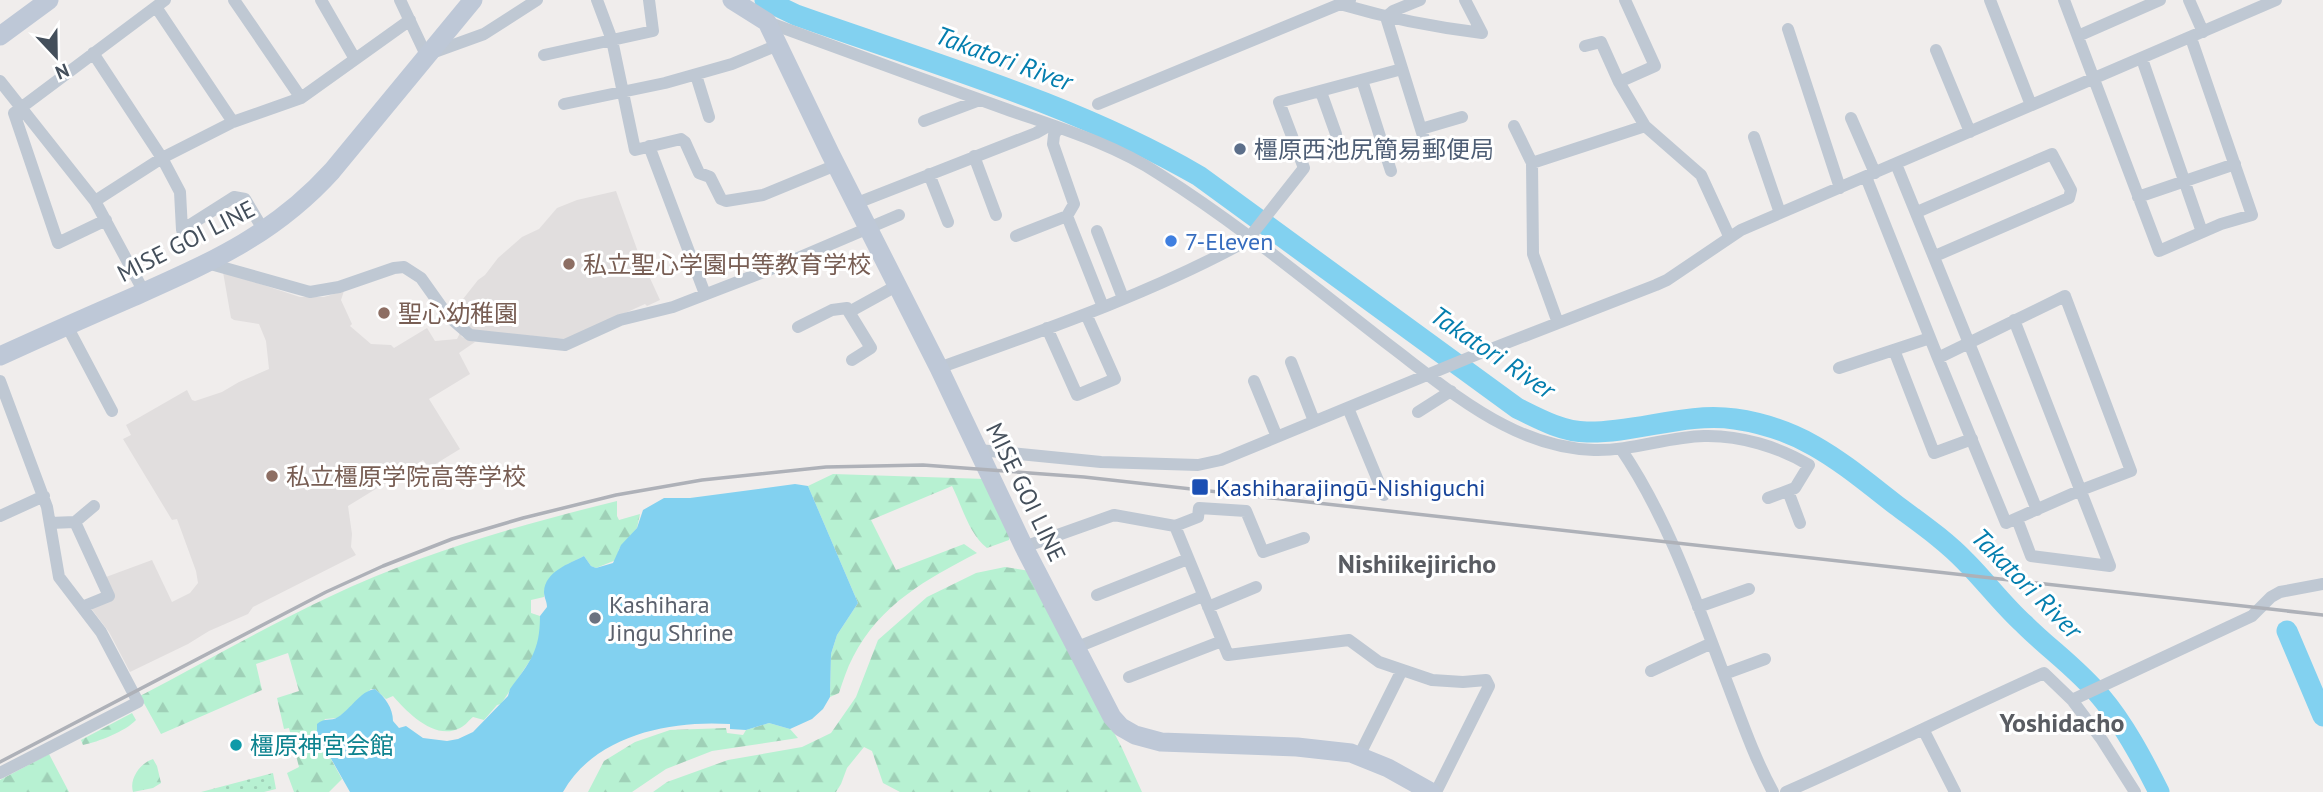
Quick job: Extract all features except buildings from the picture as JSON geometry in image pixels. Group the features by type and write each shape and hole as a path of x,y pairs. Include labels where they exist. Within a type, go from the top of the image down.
{"main road":[{"path":"0,36 49,0"},
{"name":"MISE GOI LINE","path":"0,356 208,263 264,231 310,194 473,0"},
{"path":"732,0 767,22"},
{"name":"MISE GOI LINE","path":"767,22 939,368 1024,547 1112,717 1121,727 1161,742 1335,750 1388,768 1434,792"}],"street":[{"path":"234,0 301,98"},
{"path":"321,0 355,59"},
{"path":"400,0 426,55 484,34 537,0"},
{"path":"597,0 612,40 635,150 681,139 685,142 699,173 710,177 722,199 726,201 763,194 836,165"},
{"path":"544,55 653,31 649,0"},
{"path":"1386,17 1393,11 1420,0"},
{"path":"1098,104 1345,2 1386,17 1436,28 1482,33 1465,0"},
{"path":"1619,82 1655,66 1625,0"},
{"path":"1990,0 2031,105"},
{"path":"2064,0 2159,251 2202,232 2252,215 2197,35 2189,0"},
{"path":"2078,36 2161,0"},
{"path":"979,450 1077,460 1198,465 1221,460 1433,372 1667,280 1729,236 2276,0"},
{"path":"106,220 58,243 14,113 21,107 160,3 233,122"},
{"path":"1386,17 1429,155"},
{"path":"95,201 162,158 233,122 301,98 410,20"},
{"path":"767,22 1106,146 1159,173 1251,236 1433,372 1451,391 1504,425 1534,438 1563,446 1594,450 1621,449 1704,436 1755,443 1779,450 1810,466 1795,488 1768,498"},
{"path":"1788,29 1840,188"},
{"path":"1584,46 1601,42 1619,82 1645,126 1702,175 1729,236"},
{"path":"564,104 696,75 732,64 778,44"},
{"path":"1936,50 1970,132"},
{"path":"93,53 162,158 180,192 182,230 233,198 245,199 264,231"},
{"path":"2142,59 2202,232"},
{"path":"939,368 1086,314 1228,251 1251,236 1304,168 1279,102 1402,69"},
{"path":"696,75 709,117"},
{"path":"0,80 95,201 144,292"},
{"path":"1362,80 1391,171"},
{"path":"1321,92 1336,134 1335,147"},
{"path":"924,121 980,100"},
{"path":"1421,129 1462,117"},
{"path":"1851,118 1930,338 1938,358 1972,439 2006,523 2131,471 2065,296 1938,358"},
{"path":"857,203 1054,126"},
{"path":"1016,236 1067,216 1074,204 1053,144 1054,126"},
{"path":"1514,126 1532,163 1533,254 1558,323"},
{"path":"1532,163 1645,126"},
{"path":"1754,137 1780,213"},
{"path":"649,146 705,295"},
{"path":"1917,212 2052,154 2071,190 2069,198 1935,256"},
{"path":"974,156 996,215"},
{"path":"1896,164 2037,510"},
{"path":"2138,197 2235,164"},
{"path":"929,174 948,222"},
{"path":"208,263 310,292 339,287 404,267 421,278 448,316 470,335 565,345 620,320 654,313 705,295 899,215"},
{"path":"1067,216 1103,307"},
{"path":"1097,231 1123,298"},
{"path":"849,312 898,285"},
{"path":"798,327 832,310 846,309 871,348 852,360"},
{"path":"1047,328 1077,395 1115,379 1086,314"},
{"path":"2014,320 2109,566 2031,556 2017,519"},
{"path":"67,326 112,411"},
{"path":"1839,368 1930,338"},
{"path":"1894,350 1934,453 1972,439"},
{"path":"1290,362 1314,421"},
{"path":"0,381 44,496 59,577 107,642 138,702 0,773"},
{"path":"1254,381 1277,437"},
{"path":"1418,411 1451,391"},
{"path":"1348,408 1384,495"},
{"path":"1621,449 1648,494 1698,607 1755,756 1773,792"},
{"path":"1788,491 1800,523"},
{"path":"0,516 44,496"},
{"path":"50,523 75,522 94,506"},
{"path":"1024,547 1114,515 1175,526 1198,517 1199,508 1246,511 1263,552 1304,538"},
{"path":"75,522 109,596 82,607"},
{"path":"1175,526 1228,655 1349,639 1379,662 1402,670 1448,682 1486,680 1489,686 1434,792"},
{"path":"1097,595 1188,559"},
{"path":"2075,698 2252,615 2280,592 2323,584"},
{"path":"1075,648 1206,601 1256,587"},
{"path":"1698,607 1749,589"},
{"path":"1129,677 1222,641"},
{"path":"1651,671 1712,643"},
{"path":"1724,674 1765,659"},
{"path":"1359,756 1402,670"},
{"path":"1786,792 2043,673 2075,698 2135,792"},
{"path":"1923,729 1955,792"}],"shaded area":[{"name":"私立聖心学園中等教育学校","path":"616,191 638,252 660,300 647,306 645,304 568,339 472,331 452,313 498,258 522,237 539,229 557,208 577,200"},
{"name":"私立橿原学院高等学校","path":"223,272 300,297 324,297 344,291 341,300 352,324 350,326 371,344 391,345 394,348 427,328 435,341 457,339 460,333 462,337 475,342 459,353 470,374 429,399 460,449 429,468 423,460 348,506 351,547 356,555 253,607 248,614 130,672 109,632 90,607 113,597 106,577 152,560 172,602 190,593 198,583 177,519 172,520 123,439 131,435 126,425 187,390 195,401 222,392 269,369 266,341 259,324 231,318"}],"green space":[{"path":"833,474 986,479 1010,532 1009,540 987,548 971,528 952,486 871,520 896,570 964,544 977,553 923,583 891,608 864,638 851,661 839,693 830,697 831,654 837,635 858,603 808,486"},
{"path":"617,501 619,520 640,514 637,528 619,549 616,560 596,568 591,566 584,556 552,576 544,597 531,600 531,613 540,616 537,650 501,704 484,720 473,717 460,728 441,731 423,723 393,696 386,699 375,689 371,689 338,718 325,719 317,734 342,779 329,792 294,792 287,773 299,767 289,728 284,729 277,698 299,691 288,653 256,664 262,690 161,734 140,696 281,620 364,581 471,541"},
{"path":"1005,567 1030,571 1142,792 900,792 883,783 872,751 864,747 847,768 836,792 653,792 667,782 728,760 802,747 831,733 856,697 878,640 927,597 976,573"},
{"path":"132,713 136,720 126,728 104,739 83,745 81,740"},
{"path":"769,723 790,729 798,738 712,751 666,769 632,792 588,792 604,761 635,742 670,730 726,728 727,733 743,735 746,730"},
{"path":"49,754 69,792 0,792 0,780"},
{"path":"153,759 161,783 153,788 133,792 137,772"},
{"path":"273,773 276,789 264,792 201,792"}],"water":[{"path":"795,484 808,486 858,603 837,635 831,654 830,697 823,709 812,719 790,729 769,723 746,730 730,729 730,724 707,723 636,735 614,744 594,757 577,773 563,792 350,792 317,734 317,724 343,714 365,693 375,689 388,703 393,721 399,728 406,726 423,738 447,741 473,732 508,696 532,656 540,628 540,616 547,607 545,585 553,573 584,556 591,566 596,568 613,563 621,545 637,528 643,510 664,498 690,498"}],"waterway":[{"name":"Takatori River","path":"765,0 796,15 1002,86 1152,150 1199,176 1517,408 1542,420 1569,430 1587,432 1698,418 1735,419 1782,431 1822,450 1950,546 2016,617 2083,677 2118,719 2159,792"},
{"path":"2287,631 2323,716"}],"railway":[{"path":"0,762 326,592 452,539 616,495 702,480 826,467 923,465 1084,477 2323,615"}],"place":[{"name":"橿原西池尻簡易郵便局","path":"1240,149"},
{"name":"7-Eleven","path":"1171,241"},
{"name":"私立聖心学園中等教育学校","path":"569,264"},
{"name":"聖心幼稚園","path":"384,313"},
{"name":"私立橿原学院高等学校","path":"272,476"},
{"name":"Kashiharajingū-Nishiguchi","path":"1200,487"},
{"name":"Kashihara Jingu Shrine","path":"595,618"},
{"name":"橿原神宮会館","path":"236,745"}],"district":[{"name":"Nishiikejiricho","path":"1417,563"},
{"name":"Yoshidacho","path":"2062,722"}]}
